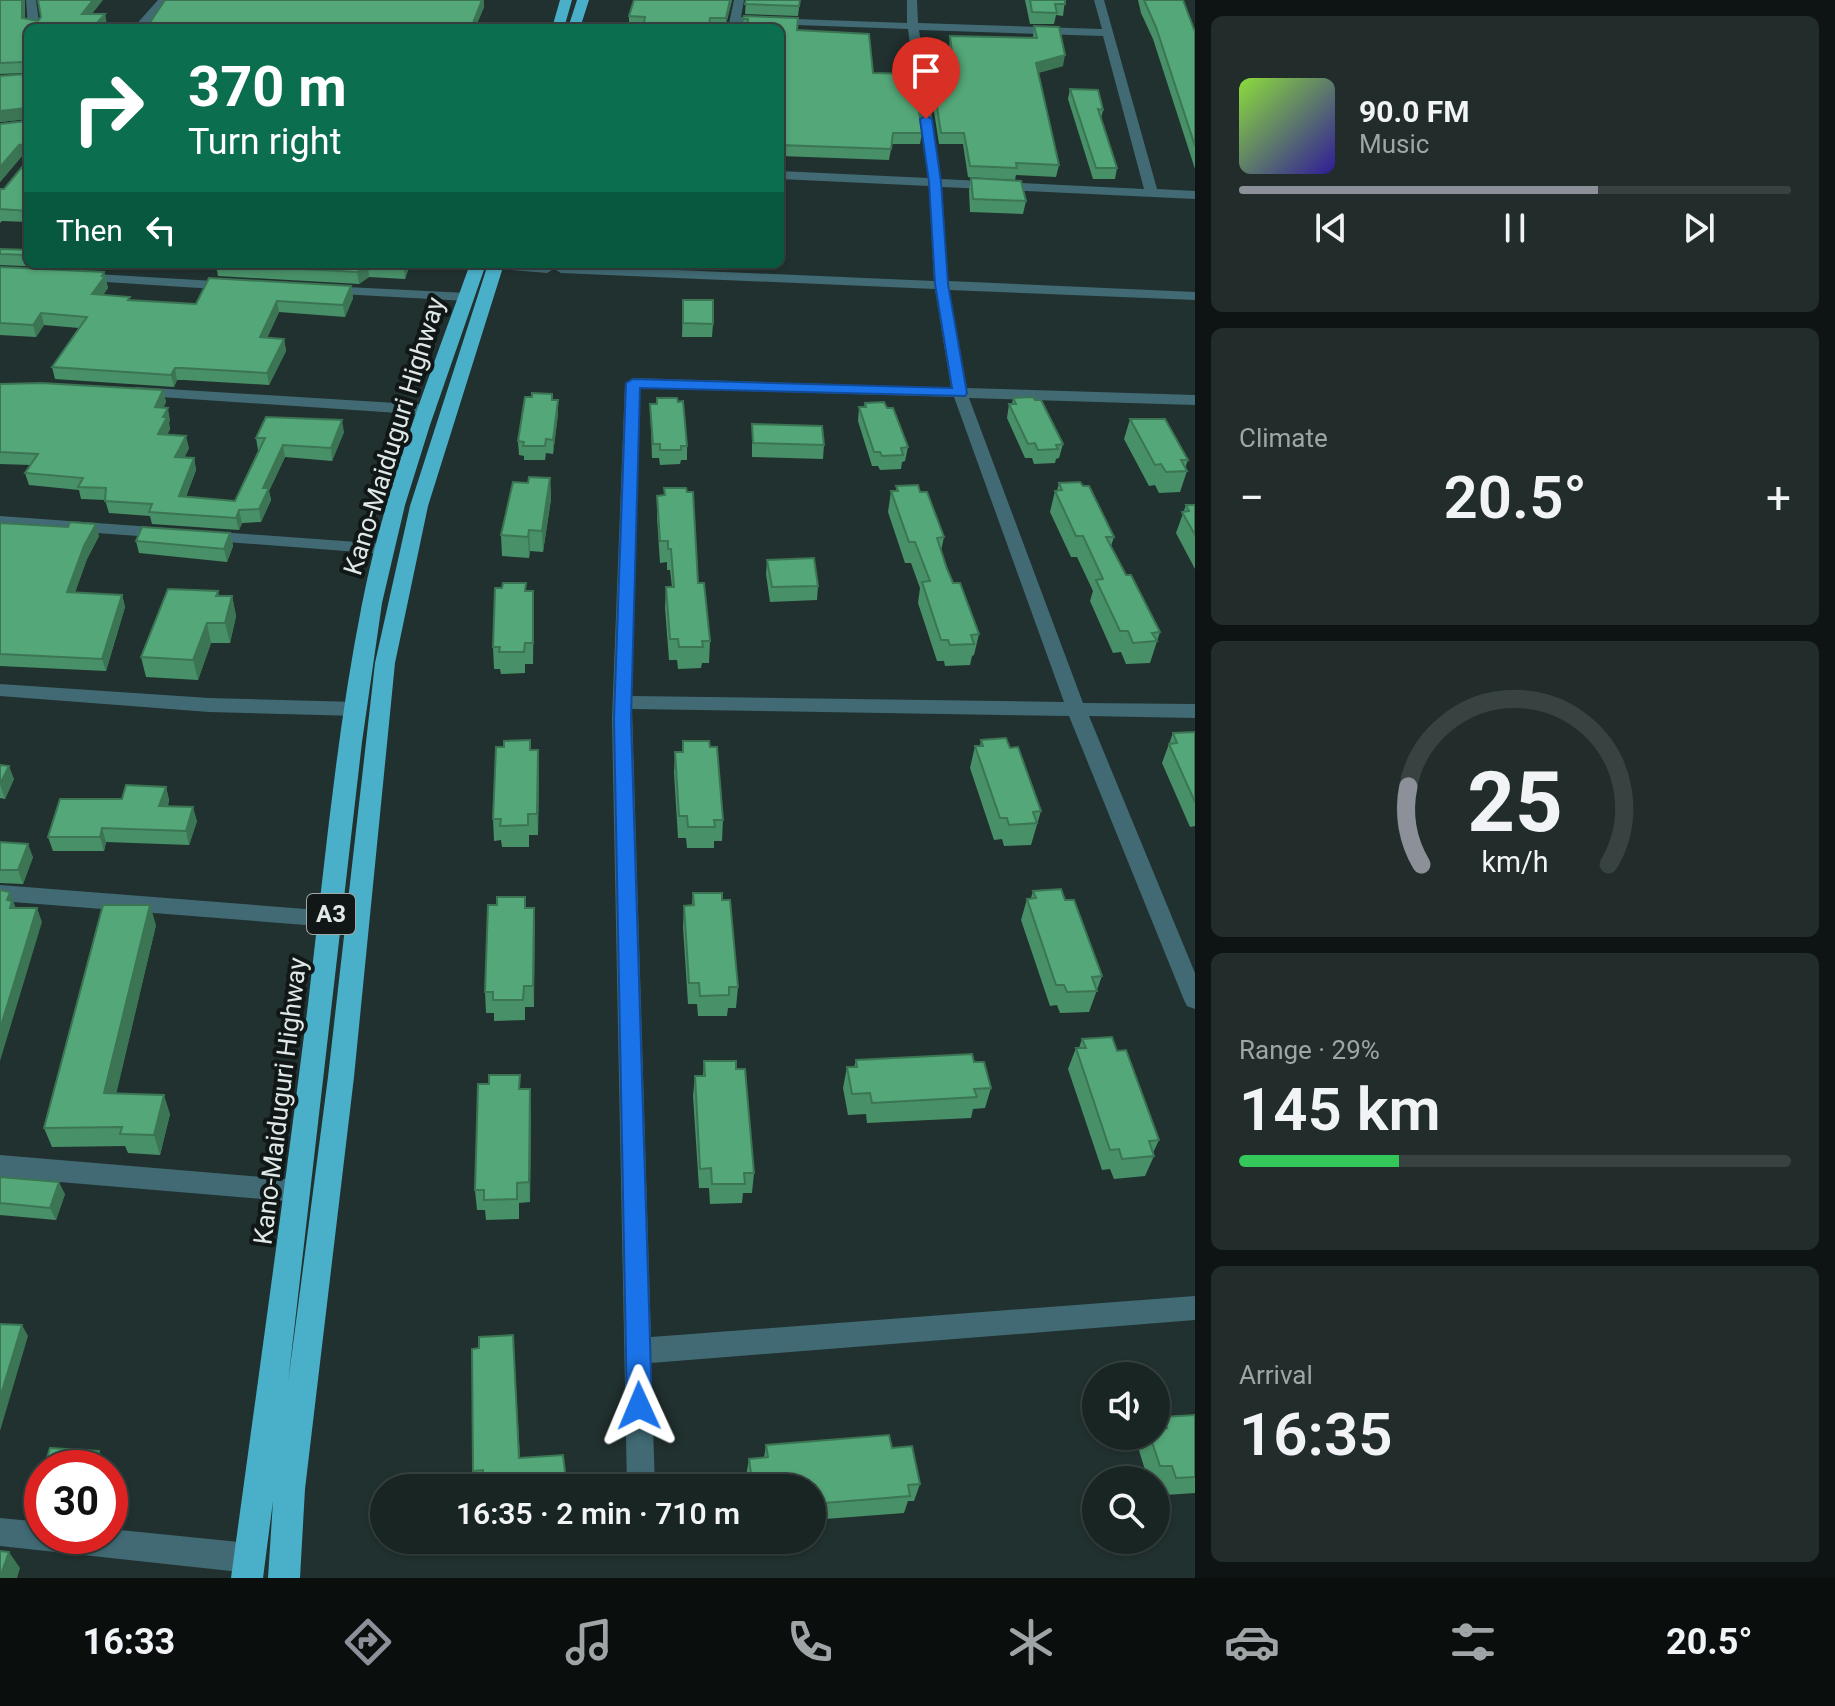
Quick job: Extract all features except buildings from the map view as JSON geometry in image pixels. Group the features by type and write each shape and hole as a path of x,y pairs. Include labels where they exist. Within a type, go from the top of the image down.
{"highway":[{"path":"559,24 566,0"},
{"path":"575,24 583,0"},
{"name":"Kano-Maiduguri Highway","path":"248,1568 372,603 396,505 477,268"},
{"name":"Kano-Maiduguri Highway","path":"284,1578 289,1489 341,1077 385,663 419,506 495,268"}],"street":[{"path":"31,0 34,24"},
{"path":"143,24 164,0"},
{"path":"735,24 739,0"},
{"path":"912,0 935,182 941,284 960,393 1077,711 1195,1000"},
{"path":"1099,0 1152,194"},
{"path":"784,25 1108,33"},
{"path":"784,175 1195,195"},
{"path":"542,268 1195,296"},
{"path":"59,275 242,286"},
{"path":"318,290 467,297"},
{"path":"641,1474 623,702 633,383 1195,400"},
{"path":"127,391 428,410"},
{"path":"0,521 385,549"},
{"path":"0,690 209,705 357,709"},
{"path":"623,702 1195,711"},
{"path":"0,893 331,919"},
{"path":"0,1166 298,1191"},
{"path":"638,1351 1195,1308"},
{"path":"0,1532 248,1568"}],"route":[{"path":"639,1406 622,719 633,383 960,393 941,284 935,182 926,119"}]}
